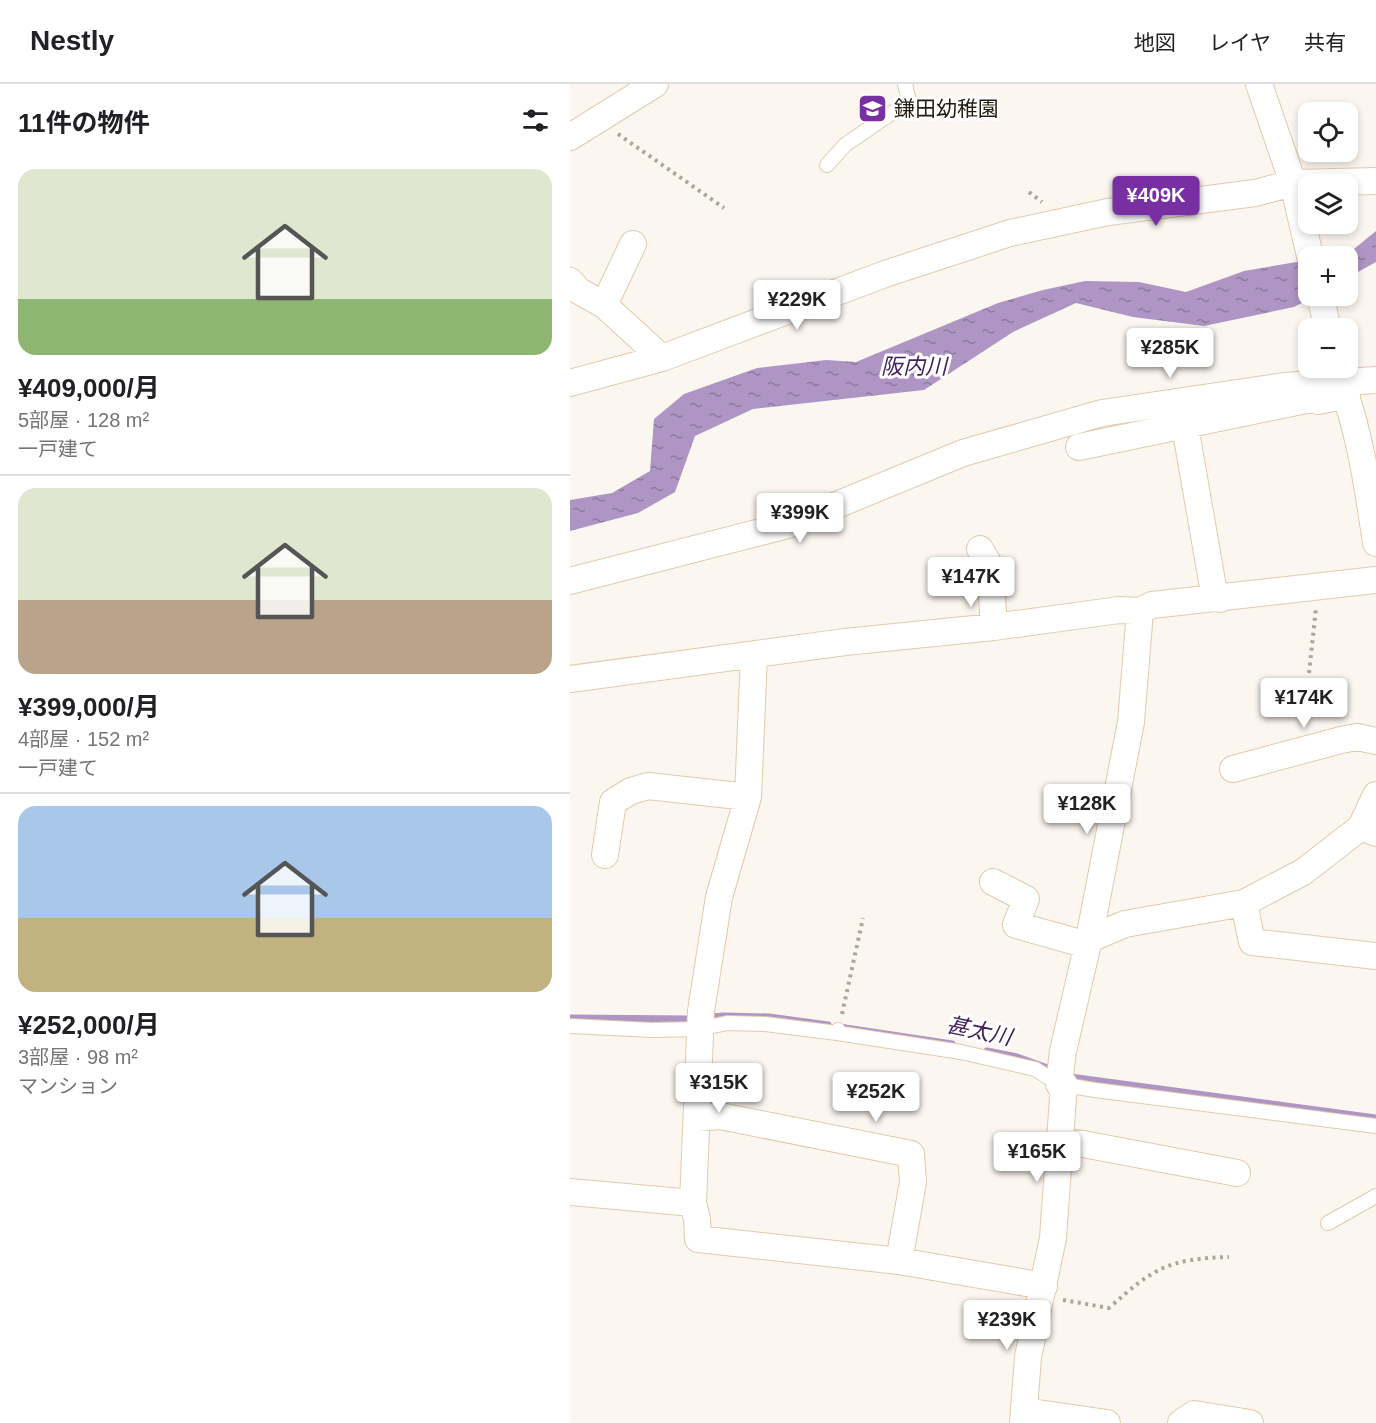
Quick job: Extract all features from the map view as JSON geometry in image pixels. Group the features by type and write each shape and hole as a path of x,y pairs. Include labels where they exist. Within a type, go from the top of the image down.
{"street":[{"path":"570,137 655,84"},
{"path":"1259,84 1294,188 1308,246"},
{"path":"570,383 662,358 885,274 1010,233 1108,212 1294,188 1376,181"},
{"path":"604,305 633,244"},
{"path":"570,281 579,291 604,305 662,358"},
{"path":"570,581 788,525 963,453 1102,413 1284,386 1376,380"},
{"path":"1079,447 1311,399 1318,401 1342,381"},
{"path":"1342,381 1367,480 1376,543"},
{"path":"1185,426 1213,587 1220,599"},
{"path":"980,549 990,566 994,627"},
{"path":"570,679 845,642 994,627 1119,610 1140,611 1152,605 1376,580"},
{"path":"1107,1423 1024,1417 1028,1357 1053,1238 1062,1077 1131,722 1140,611"},
{"path":"754,655 748,797 719,897 700,1021 693,1203 698,1239 899,1262 1043,1290"},
{"path":"1233,769 1341,740 1357,737 1376,741"},
{"path":"605,855 613,802 630,791 648,786 748,797"},
{"path":"993,882 1026,899 1016,925 1080,943 1125,924 1244,903 1303,872 1368,830 1376,795"},
{"path":"1244,903 1252,942 1376,956"},
{"path":"697,1118 720,1116 911,1154 913,1182 899,1262"},
{"path":"1060,1142 1083,1144 1237,1173"},
{"path":"570,1192 693,1203"},
{"path":"1181,1423 1194,1414 1250,1423"}],"lane":[{"path":"827,165 845,145 909,101 905,84"},
{"path":"570,1026 652,1030 700,1021 839,1028 1024,1066 1062,1077 1236,1110 1376,1126"},
{"path":"1328,1223 1376,1196"}],"path":[{"path":"601,117 605,126 724,208"},
{"path":"1309,673 1318,587"},
{"path":"839,1028 863,918"},
{"path":"1043,1290 1109,1308 1146,1276 1162,1267 1176,1262 1229,1257"}],"water":[{"path":"1376,231 1376,262 1358,272 1358,246"},
{"name":"阪内川","path":"1298,262 1298,305 1204,326 1133,317 1076,303 1013,332 924,390 753,409 695,436 675,492 638,513 570,531 570,500 612,493 650,471 654,419 684,394 757,368 826,360 856,362 998,303 1043,290 1085,281 1139,282 1186,292 1244,271"}],"waterway":[{"name":"甚太川","path":"570,1018 769,1017 828,1025"},
{"name":"甚太川","path":"839,1027 952,1044"},
{"name":"甚太川","path":"987,1051 1017,1057 1056,1071"},
{"name":"甚太川","path":"1070,1077 1376,1118"}],"place":[{"name":"鎌田幼稚園","path":"873,108"}]}
